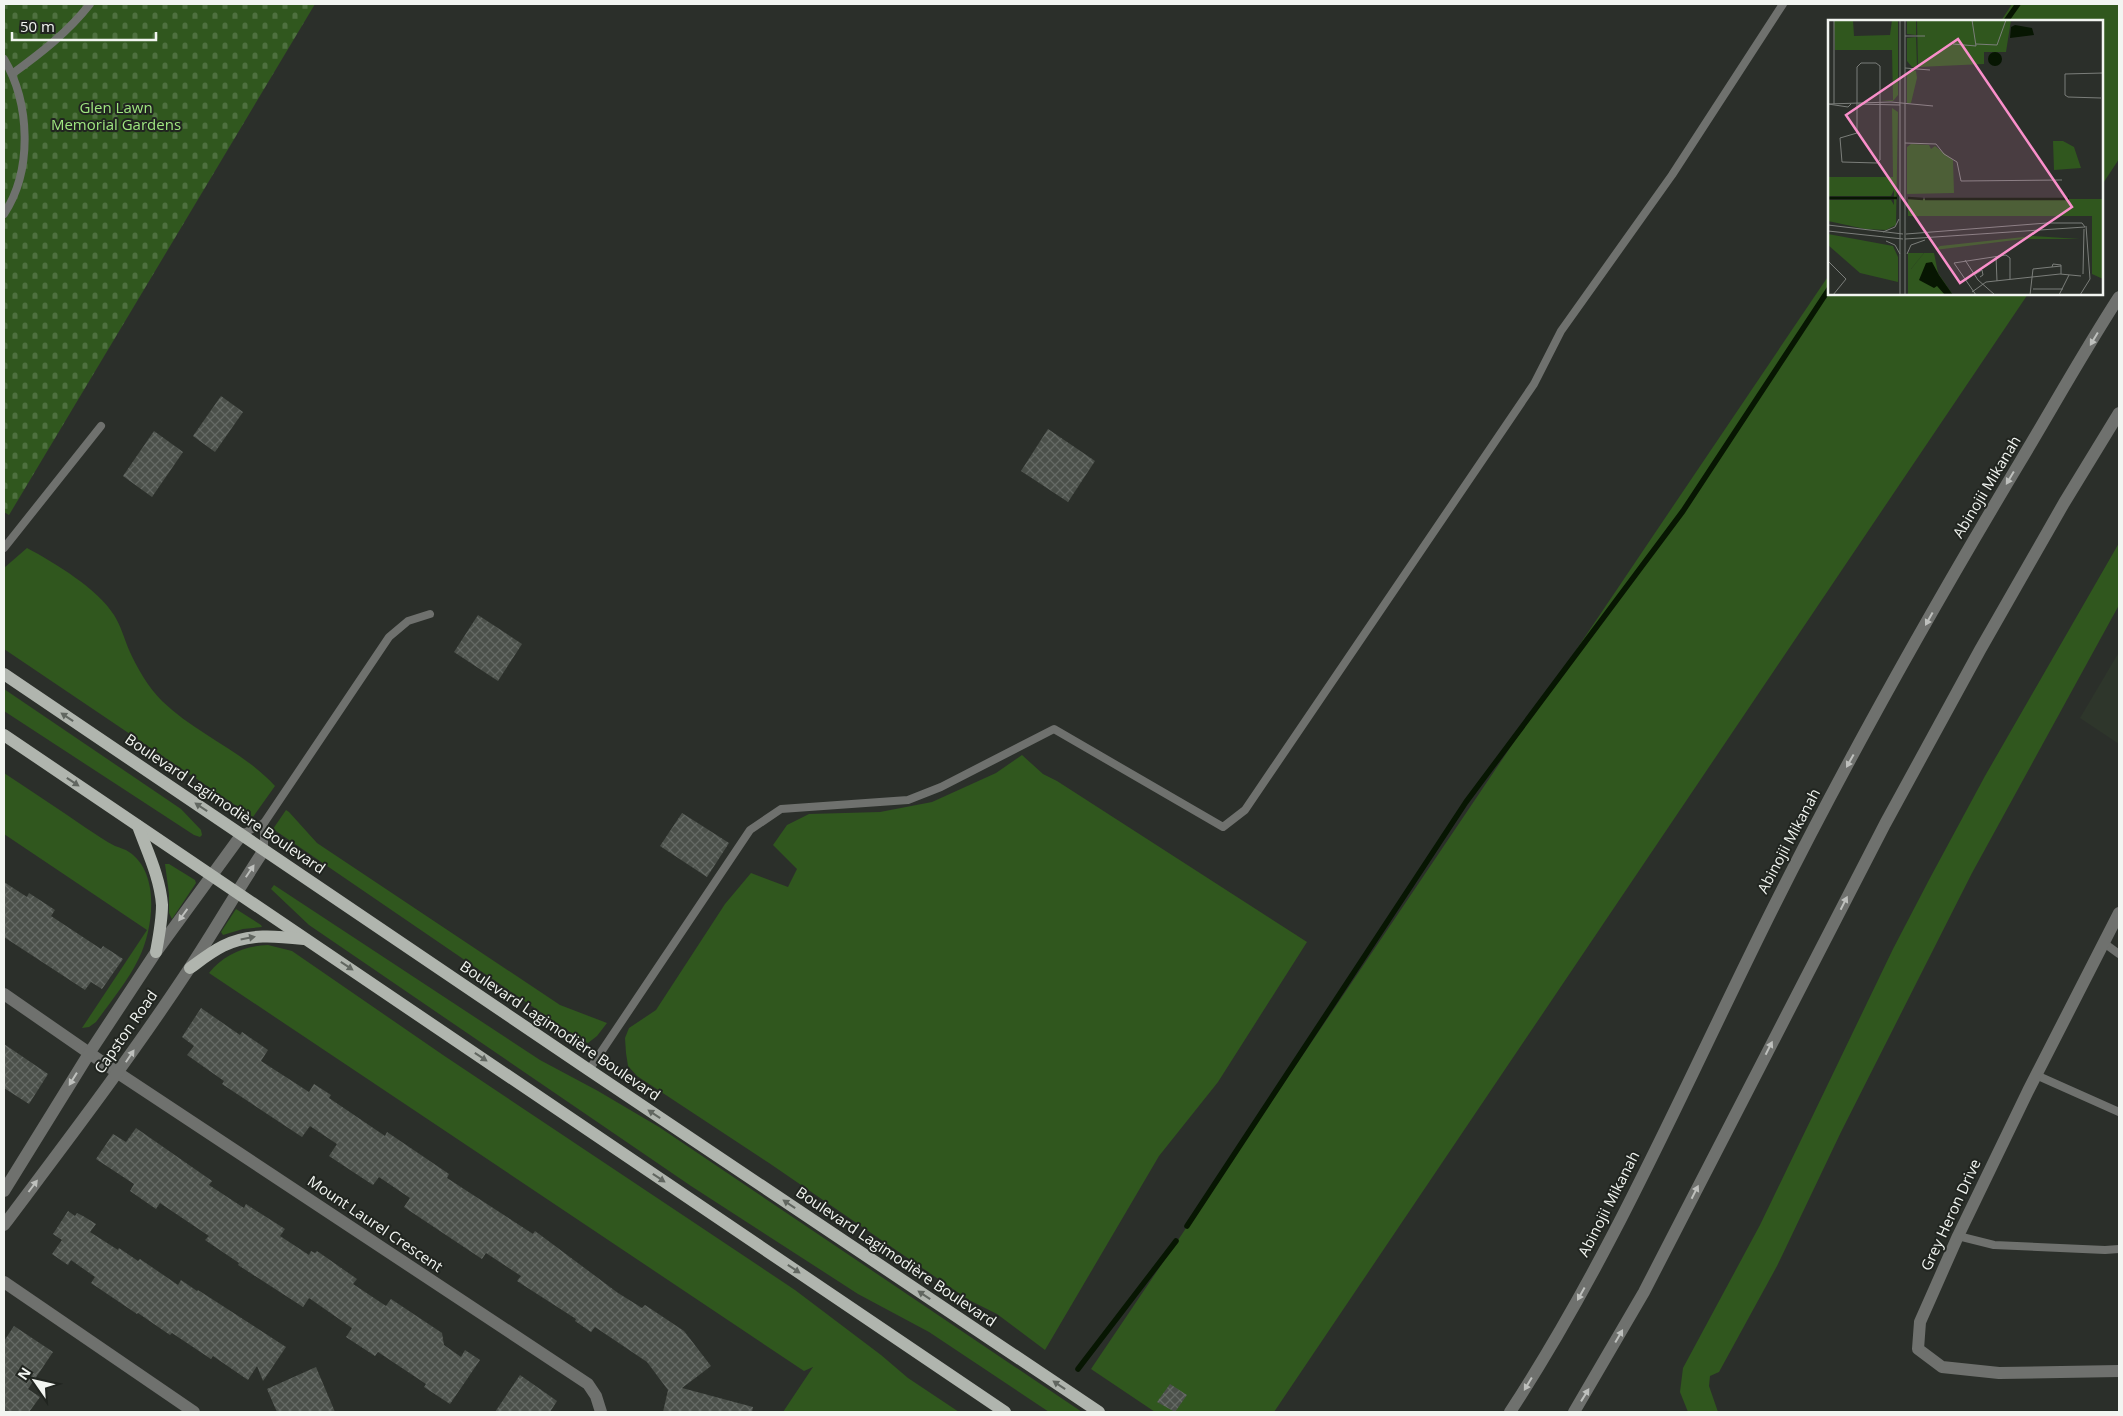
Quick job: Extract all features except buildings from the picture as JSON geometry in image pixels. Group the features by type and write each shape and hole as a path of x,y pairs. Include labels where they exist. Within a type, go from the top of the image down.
{"main road":[{"name":"Boulevard Lagimodière Boulevard","path":"4,674 1099,1412"},
{"path":"4,735 1005,1412"},
{"path":"138,826 158,881 162,905 161,927 156,952"},
{"path":"190,968 224,945 250,937 278,936 307,939"}],"street":[{"name":"Abinojii Mikanah","path":"1510,1412 1568,1316 1604,1251 1773,908 1847,767 1995,503 2119,298"},
{"path":"1574,1412 1644,1292 1885,824 1980,650 2119,412"},
{"name":"Capston Road","path":"4,1191 90,1052 156,952 242,834"},
{"name":"Capston Road","path":"4,1225 118,1073 190,968 264,850"},
{"name":"Grey Heron Drive","path":"2119,913 2036,1075 1958,1236 1920,1322 1918,1349 1942,1367 2000,1373 2119,1370"},
{"name":"Mount Laurel Crescent","path":"4,994 118,1073 588,1384 596,1396 601,1412"},
{"path":"4,1282 194,1412"}],"lane":[{"path":"12,74 46,49 77,20 90,4"},
{"path":"589,1070 750,830 781,809 908,800 941,787 1054,729 1223,827 1245,810 1534,384 1561,332 1672,175 1783,4"},
{"path":"4,59 12,74 24,123 23,156 18,181 4,214"},
{"path":"4,548 101,426"},
{"path":"242,834 264,823 389,637 408,621 430,614"},
{"path":"264,823 264,850"},
{"path":"2104,944 2119,954"},
{"path":"2036,1075 2119,1112"},
{"path":"1958,1236 1994,1245 2119,1249"}],"shaded area":[{"path":"2119,652 2119,744 2080,718"}],"green space":[{"name":"Glen Lawn Memorial Gardens","path":"4,4 315,4 9,515 4,512"},
{"path":"2012,4 2119,4 2119,159 2103,183 2103,20 2002,20"},
{"path":"1828,276 1828,295 2027,295 1274,1412 1155,1412 1091,1369"},
{"path":"2119,543 2119,605 1972,873 1841,1132 1777,1266 1719,1372 1710,1376 1709,1386 1718,1412 1688,1412 1680,1392 1683,1368 1760,1225 1893,949 1930,878 1985,776"},
{"path":"27,548 75,577 107,605 119,623 139,670 162,701 175,713 249,763 275,786 253,817 4,649 4,568"},
{"path":"4,689 181,809 201,830 202,835 200,837 194,835 4,711"},
{"path":"1022,755 1043,774 1057,781 1307,942 1218,1082 1159,1156 1045,1350 997,1314 969,1300 769,1163 637,1076 628,1066 625,1038 629,1028 656,1010 725,904 751,873 788,887 797,869 773,845 787,825 809,814 880,812 932,802 996,773"},
{"path":"4,773 104,840 129,852 139,861 146,873 150,887 151,902 148,933 144,946 125,983 96,1022 89,1027 82,1028 147,930 4,834"},
{"path":"286,810 317,843 560,1005 607,1023 597,1036 588,1043 580,1039 273,829"},
{"path":"165,864 169,864 195,880 196,883 172,919 169,913 169,894"},
{"path":"274,885 540,1060 659,1127 1082,1412 1049,1412 929,1332 858,1294 691,1186 309,925 271,889"},
{"path":"236,909 262,927 243,929 223,935 221,932"},
{"path":"268,945 292,951 443,1055 795,1290 881,1355 908,1378 959,1412 783,1412 813,1367 804,1371 209,973 221,961 236,952 251,947"}],"waterway":[{"path":"2007,20 2018,4"},
{"path":"1187,1226 1466,802 1683,511 1828,291"},
{"path":"1078,1369 1176,1241"}]}
